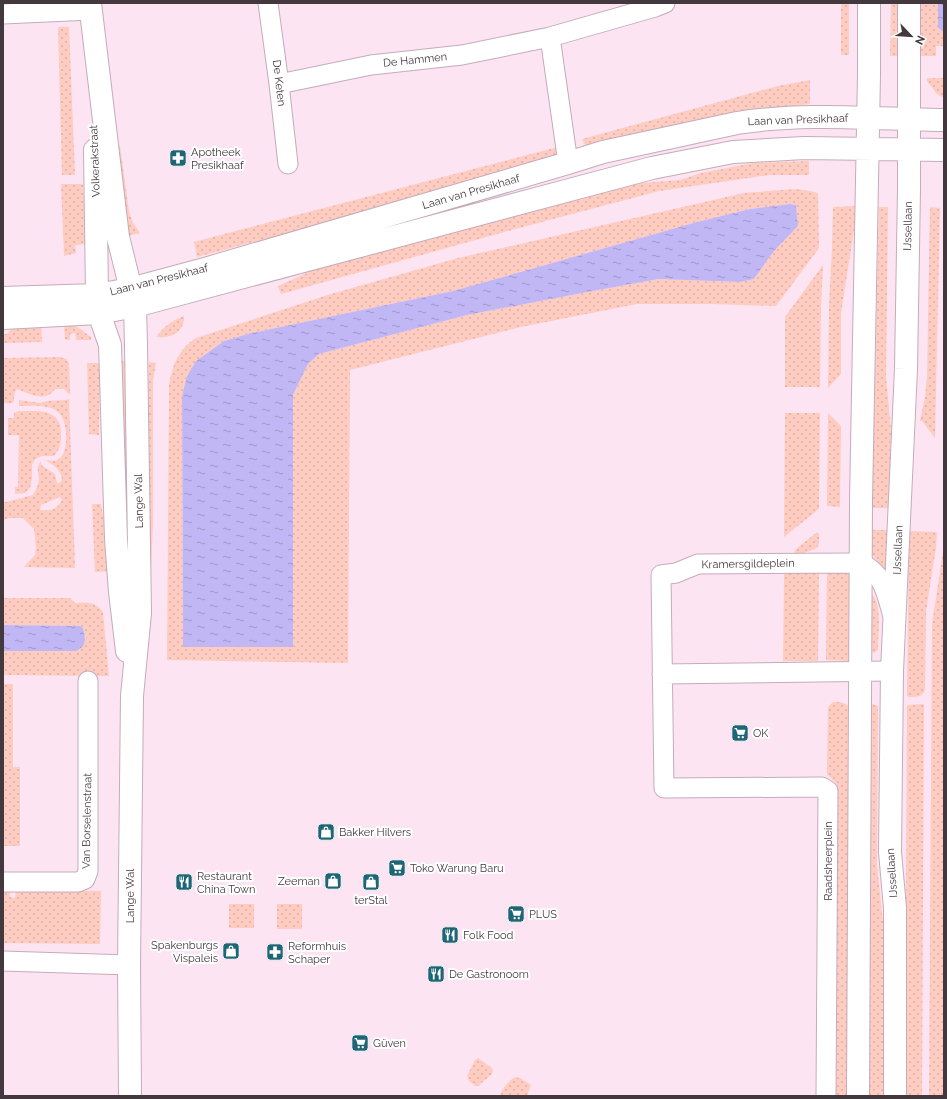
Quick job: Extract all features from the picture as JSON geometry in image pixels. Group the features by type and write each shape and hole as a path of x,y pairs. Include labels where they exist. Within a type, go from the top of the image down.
{"street":[{"name":"De Keten","path":"268,3 288,164"},
{"name":"De Hammen","path":"279,84 371,65 462,55 550,37 656,7 664,3"},
{"path":"858,1096 861,563 869,3"},
{"name":"IJssellaan","path":"895,1096 895,908 890,852 892,671 906,369 909,3"},
{"path":"3,14 91,6"},
{"name":"Volkerakstraat","path":"91,6 118,237 133,298"},
{"name":"Volkerakstraat","path":"91,6 98,304"},
{"path":"550,37 568,163"},
{"name":"Laan van Presikhaaf","path":"133,298 208,268 603,152 759,119 829,116 908,120 944,120"},
{"name":"Laan van Presikhaaf","path":"3,318 133,298 652,168 733,152 804,148 944,150"},
{"name":"Laan van Presikhaaf","path":"3,298 98,304"},
{"name":"Lange Wal","path":"130,1096 129,965 132,696 140,613 137,370 133,298"},
{"name":"Lange Wal","path":"98,304 110,345 116,539 120,592 132,696"},
{"path":"861,563 870,568 881,580 895,625"},
{"name":"Kramersgildeplein","path":"664,788 661,575 676,573 698,564 861,563"},
{"path":"662,674 892,671"},
{"name":"Van Borselenstraat","path":"3,882 78,882 85,879 88,871 88,681"},
{"name":"Raadsheerplein","path":"664,788 822,787 828,791 826,1096"},
{"path":"3,961 129,965"}],"shaded area":[{"path":"841,3 849,3 849,55 841,55"},
{"path":"891,3 899,3 898,56 890,56"},
{"path":"920,3 938,3 938,28 944,32 944,46 936,46 936,56 920,56"},
{"path":"58,27 69,27 75,175 62,175"},
{"path":"927,78 944,78 944,98 937,94 927,81"},
{"path":"810,80 810,104 763,110 589,148 584,144 582,139 778,86"},
{"path":"118,146 120,146 129,211 133,223 140,233 128,236"},
{"path":"558,147 557,155 551,162 197,257 194,242"},
{"path":"809,161 809,175 770,175 659,191 281,294 278,286 336,260 600,191 642,183 680,180 701,173 753,163"},
{"path":"61,184 83,184 86,244 75,245 76,253 64,256"},
{"path":"796,189 815,192 818,194 819,248 776,306 637,304 521,327 350,370 348,663 167,660 169,385 172,370 177,358 185,347 196,338 331,294 458,258 744,193","holes":["790,204 796,205 798,226 774,251 754,279 740,282 659,279 467,315 319,354 308,364 293,395 293,647 183,647 182,396 187,376 196,361 224,341 251,333 453,291 697,222 750,209"]},
{"path":"855,206 855,224 841,313 841,374 828,388 829,306 833,207"},
{"path":"879,207 888,207 886,376 891,430 889,508 872,508"},
{"path":"930,207 940,208 935,438 922,421 920,421 927,377"},
{"path":"823,265 820,387 785,387 785,317"},
{"path":"184,316 184,322 176,333 166,337 156,337 168,324"},
{"path":"41,323 42,342 3,343 3,334 7,334 17,324"},
{"path":"64,323 76,326 91,337 91,340 76,340 75,333 70,334 70,340 66,340"},
{"path":"60,357 66,359 69,363 70,395 64,389 55,389 47,396 38,396 17,389 13,403 3,403 3,358"},
{"path":"121,361 127,361 126,476 130,568 124,569"},
{"path":"149,362 156,363 153,380 153,523 151,572 145,572 148,506"},
{"path":"87,363 100,363 99,435 89,434"},
{"path":"69,399 75,568 24,567 35,555 36,547 34,529 23,518 9,518 3,520 3,502 33,495 38,483 38,467 41,461 41,465 55,474 57,483 60,483 62,479 58,470 45,460 55,461 61,457 65,447 66,430 63,419 57,411 43,406 19,406 19,400 41,403 47,401","holes":["60,497 62,500 56,508 40,510 41,505"]},
{"path":"19,411 41,411 53,416 58,420 61,438 59,449 54,456 42,456 35,459 32,465 32,479 30,488 25,493 15,494 15,487 18,487 19,435 8,435 8,418 14,418 14,413"},
{"path":"785,413 820,413 819,509 784,537"},
{"path":"828,413 841,426 840,507 827,506"},
{"path":"92,504 101,504 113,571 95,572"},
{"path":"873,530 888,530 886,569 884,569 871,553"},
{"path":"910,531 937,533 926,611 925,690 920,696 913,697 908,697 907,695"},
{"path":"817,532 819,534 819,543 817,548 804,553 795,553 795,550"},
{"path":"944,545 944,1096 929,1096 932,624"},
{"path":"784,571 819,572 817,661 783,661"},
{"path":"827,572 841,572 850,574 850,661 826,660"},
{"path":"873,595 878,606 879,613 878,650 874,653 870,650 871,596"},
{"path":"3,598 70,598 75,603 90,603 100,608 103,612 109,676 3,675 3,651 76,651 86,638 83,628 80,626 3,625"},
{"path":"3,684 13,684 13,767 20,767 20,846 3,846"},
{"path":"833,702 841,702 850,709 848,1096 835,1096 837,789 835,782 827,774 828,707"},
{"path":"872,704 878,706 877,865 885,941 885,1096 868,1096 870,705"},
{"path":"923,704 922,1096 905,1096 907,706"},
{"path":"3,890 10,891 10,897 15,898 16,890 101,891 100,944 3,943"},
{"path":"229,904 254,904 254,928 229,928"},
{"path":"277,904 302,904 302,929 277,929"},
{"path":"478,1058 493,1070 492,1074 478,1086 475,1086 469,1081 467,1076 475,1060"},
{"path":"515,1077 520,1078 531,1085 527,1096 500,1096 506,1085"}],"water":[{"path":"938,3 944,3 944,32 938,28"},
{"path":"790,204 796,205 798,226 774,251 754,279 740,282 659,279 467,315 319,354 308,364 293,395 293,647 183,647 182,396 187,376 196,361 224,341 251,333 453,291 697,222 750,209"},
{"path":"3,625 80,626 83,628 85,642 80,649 76,651 3,651"}],"place":[{"name":"Apotheek Presikhaaf","path":"178,158"},
{"name":"OK","path":"740,733"},
{"name":"Bakker Hilvers","path":"326,832"},
{"name":"Toko Warung Baru","path":"397,868"},
{"name":"Zeeman","path":"333,881"},
{"name":"Restaurant China Town","path":"184,882"},
{"name":"terStal","path":"371,882"},
{"name":"PLUS","path":"516,914"},
{"name":"Folk Food","path":"450,935"},
{"name":"Spakenburgs Vispaleis","path":"231,951"},
{"name":"Reformhuis Schaper","path":"275,952"},
{"name":"De Gastronoom","path":"436,974"},
{"name":"Güven","path":"360,1043"}]}
